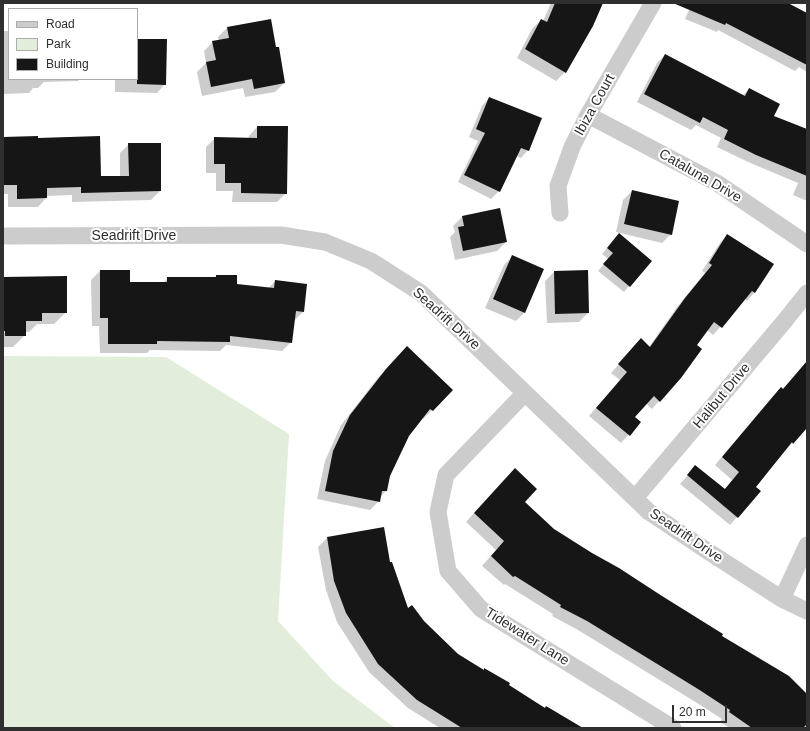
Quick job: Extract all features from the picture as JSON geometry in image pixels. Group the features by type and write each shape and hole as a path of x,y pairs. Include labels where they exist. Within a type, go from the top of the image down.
{"street":[{"name":"Ibiza Court","path":"560,213 558,186 572,147 588,115 653,3"},
{"name":"Cataluna Drive","path":"588,115 717,183 807,244"},
{"name":"Seadrift Drive","path":"3,236 281,235 325,242 371,261 422,293 649,512 782,599 807,611"},
{"name":"Halibut Drive","path":"635,498 778,329 807,292"},
{"name":"Tidewater Lane","path":"525,393 446,475 438,512 448,571 481,609 673,728"},
{"path":"782,599 807,545"}],"green space":[{"path":"3,356 166,357 289,434 278,621 333,681 395,728 3,728"}],"building":[{"path":"555,3 603,3 593,26 566,73 525,49 541,19 547,22"},
{"path":"673,3 788,3 807,13 807,65 726,23 725,25"},
{"path":"271,19 276,47 279,47 285,83 254,89 252,79 211,87 206,62 216,60 212,41 229,38 227,27"},
{"path":"138,39 167,39 166,85 137,84"},
{"path":"665,54 745,96 749,88 780,104 774,116 807,129 807,176 756,155 724,139 728,130 703,117 700,123 644,94"},
{"path":"489,97 542,118 529,151 521,148 500,192 464,175 485,133 476,129"},
{"path":"257,126 288,126 287,194 241,193 241,183 225,183 225,164 214,164 214,137 257,138"},
{"path":"38,136 38,138 100,136 101,176 129,176 128,143 161,143 161,191 81,193 81,187 47,188 47,198 17,199 17,185 3,185 3,137"},
{"path":"632,190 679,201 672,235 624,224"},
{"path":"500,208 507,242 463,251 458,227 464,226 462,216"},
{"path":"619,233 652,261 630,287 603,264 613,253 607,248"},
{"path":"727,234 774,264 755,293 752,291 722,328 714,322 697,345 702,349 681,378 660,402 654,396 635,417 641,422 630,436 596,408 627,372 618,364 641,338 650,347 685,298 712,265 709,263"},
{"path":"512,255 544,269 525,313 493,299"},
{"path":"100,270 130,270 130,282 167,282 167,277 216,277 216,275 237,275 237,284 274,288 275,280 307,284 304,312 296,311 292,343 230,336 230,342 157,341 157,344 108,344 108,318 100,318"},
{"path":"588,270 589,313 555,314 554,271"},
{"path":"67,276 67,313 42,313 42,321 26,321 26,336 5,336 5,331 3,331 3,277"},
{"path":"407,346 453,390 433,411 430,409 409,436 390,476 387,491 382,491 380,502 325,491 333,451 350,415 386,369"},
{"path":"807,361 807,428 793,444 792,442 756,487 761,491 738,518 687,475 695,465 725,489 739,472 722,457 781,387 783,389"},
{"path":"515,468 537,489 525,502 554,529 723,634 722,636 789,676 807,694 807,724 803,728 752,728 729,712 730,710 698,689 587,621 560,607 561,605 515,576 513,577 491,556 504,541 474,513"},
{"path":"384,527 390,562 392,562 408,608 412,605 424,621 458,654 484,670 484,668 510,683 509,685 545,708 546,706 583,728 462,728 417,700 378,664 346,613 334,581 327,537"}]}
